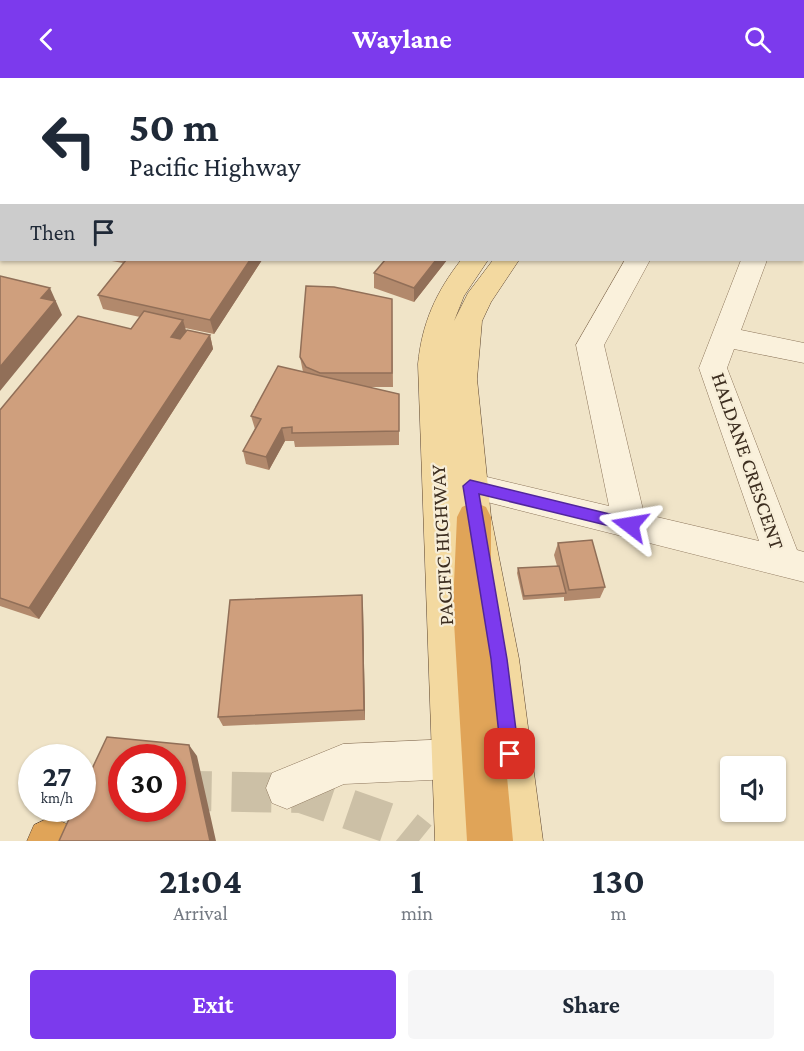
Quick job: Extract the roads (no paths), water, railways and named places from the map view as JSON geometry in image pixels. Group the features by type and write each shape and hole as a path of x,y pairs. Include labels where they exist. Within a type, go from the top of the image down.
{"highway":[{"path":"472,501 472,605 490,841"}],"main road":[{"name":"PACIFIC HIGHWAY","path":"458,841 452,759 434,345 441,310 474,261"},
{"name":"PACIFIC HIGHWAY","path":"505,261 478,300 468,321 463,348 463,412 472,501 499,659 520,841"}],"street":[{"path":"630,525 590,345 636,261"},
{"name":"HALDANE CRESCENT","path":"754,261 713,368 794,565"},
{"path":"725,337 804,353"},
{"path":"472,501 630,525 794,565"},
{"path":"287,788 343,764 452,759"}],"tunnel":[{"path":"186,792 302,793 403,828 419,841"}]}
